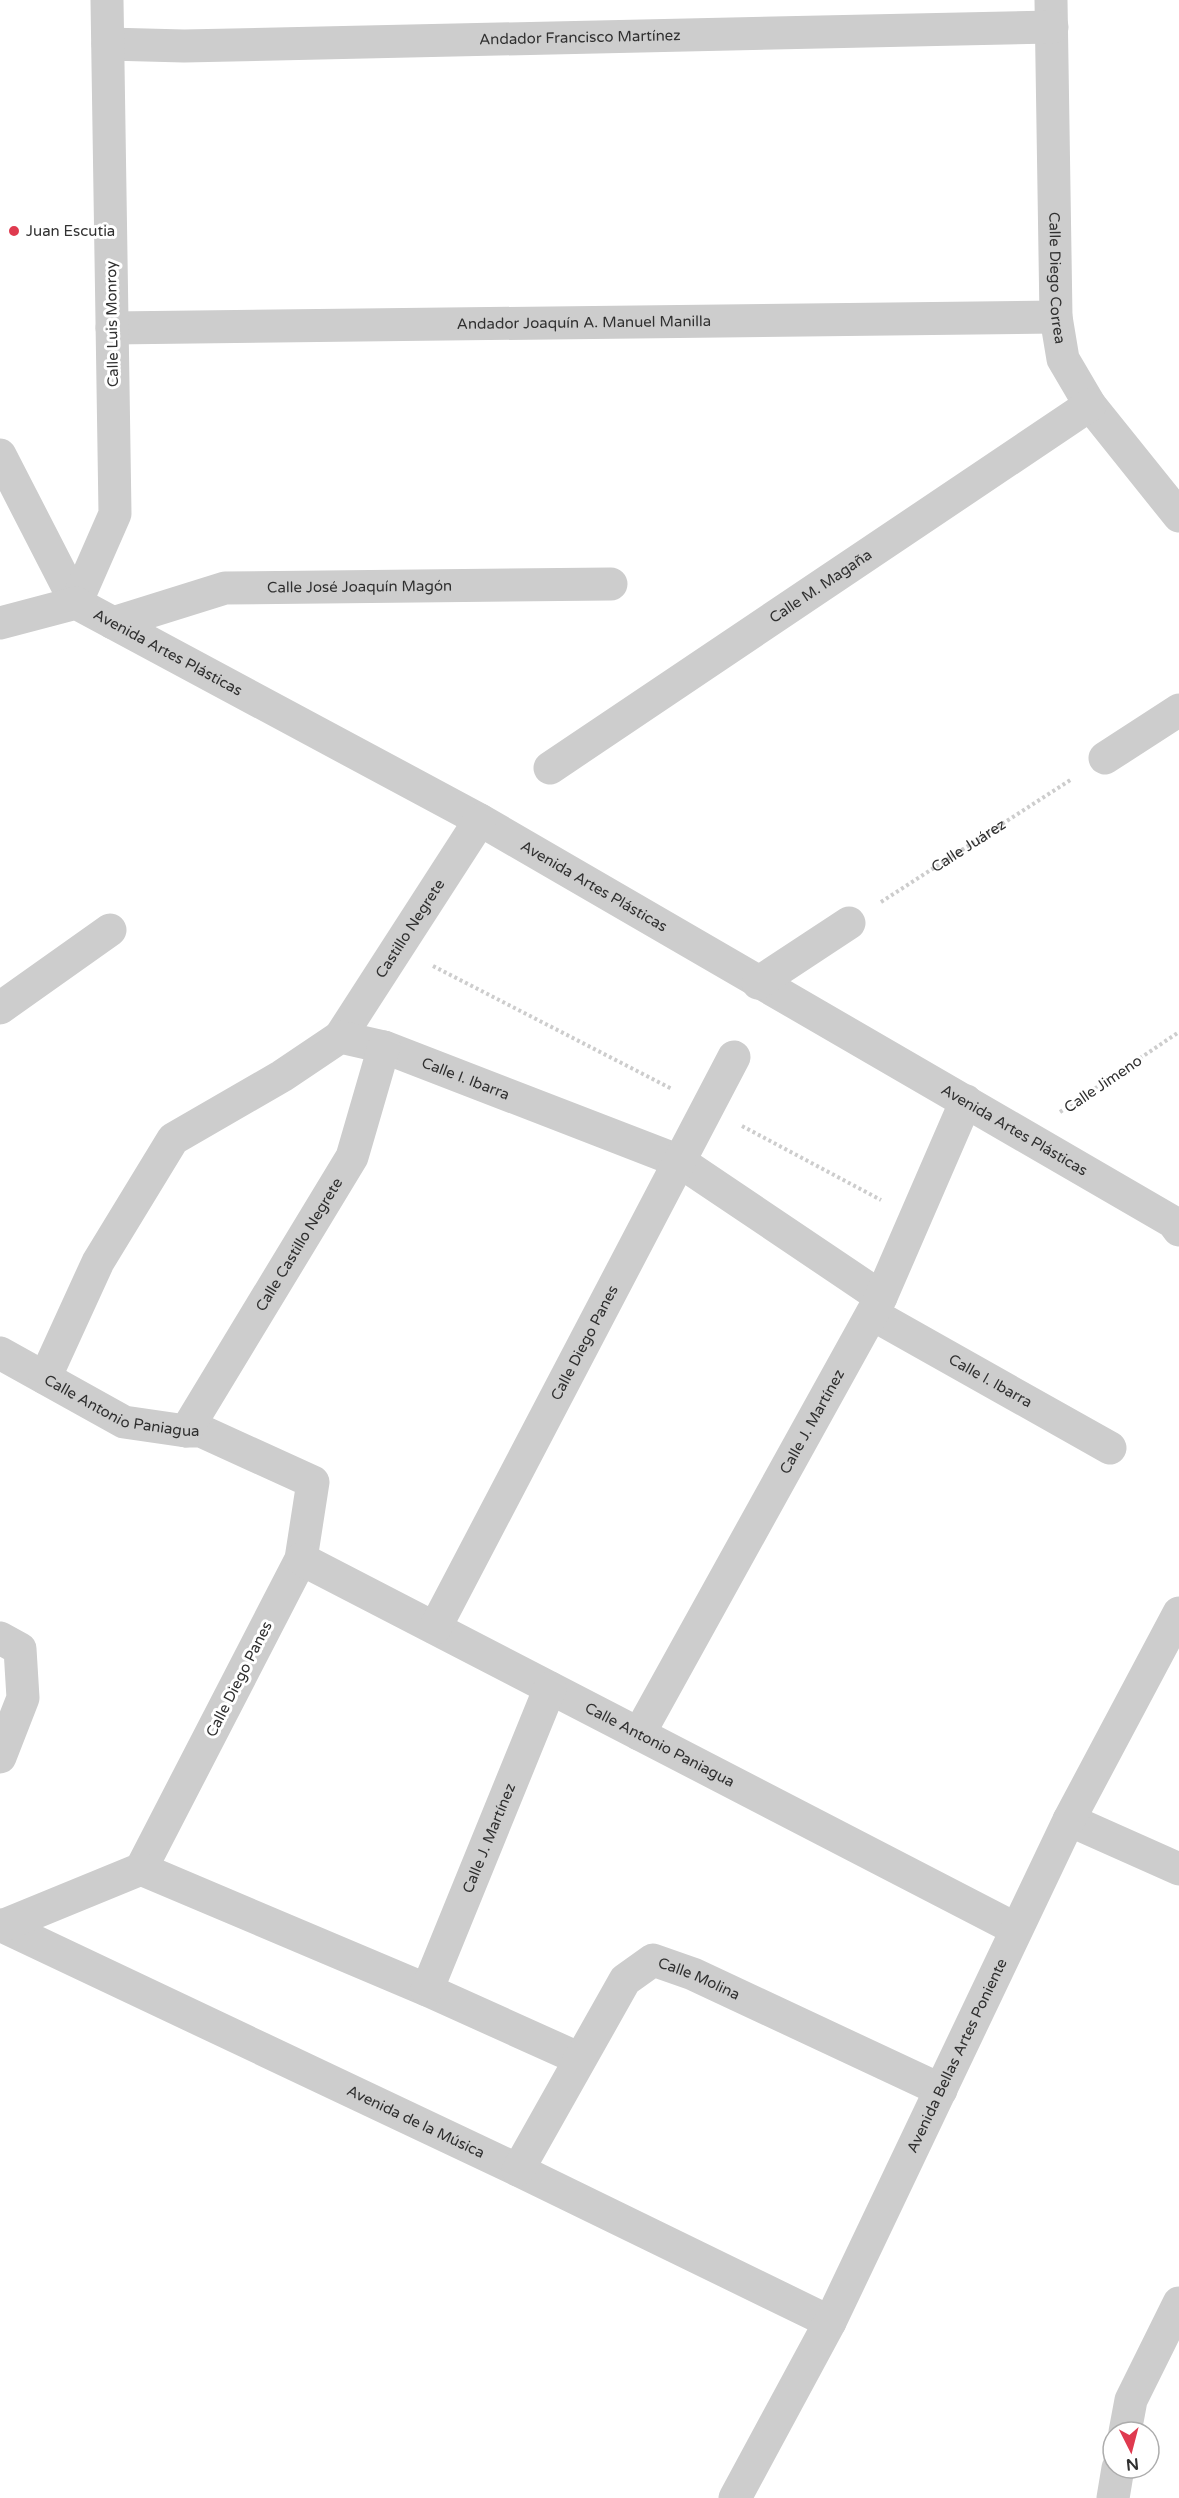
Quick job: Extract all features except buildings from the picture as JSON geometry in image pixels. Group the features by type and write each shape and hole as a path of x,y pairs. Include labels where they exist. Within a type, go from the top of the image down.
{"street":[{"name":"Calle Luis Monroy","path":"76,603 115,514 107,0"},
{"name":"Andador Francisco Martínez","path":"108,44 184,46 1052,14"},
{"name":"Calle Diego Correa","path":"1052,14 1056,317 1063,359 1090,405 1179,516"},
{"name":"Andador Joaquín A. Manuel Manilla","path":"112,328 1056,317"},
{"name":"Calle M. Magaña","path":"550,768 1090,405"},
{"path":"0,455 76,603"},
{"name":"Calle José Joaquín Magón","path":"113,623 225,588 611,584"},
{"name":"Avenida Artes Plásticas","path":"0,623 76,603 480,820 1177,1224"},
{"path":"1105,758 1179,710"},
{"name":"Castillo Negrete","path":"340,1038 480,820"},
{"path":"758,982 849,923"},
{"path":"0,1008 110,930"},
{"path":"45,1378 98,1262 173,1139 282,1076 340,1038"},
{"name":"Calle I. Ibarra","path":"340,1038 384,1047 679,1161 876,1306 1110,1448"},
{"name":"Calle Castillo Negrete","path":"193,1431 352,1156 384,1047"},
{"name":"Calle Diego Panes","path":"435,1628 734,1057"},
{"name":"Calle J. Martínez","path":"639,1734 876,1306 966,1101"},
{"name":"Calle Antonio Paniagua","path":"0,1353 124,1422 193,1431 313,1482"},
{"name":"Calle Diego Panes","path":"141,1869 302,1559 313,1482"},
{"name":"Calle Antonio Paniagua","path":"302,1559 1016,1929"},
{"name":"Avenida Bellas Artes Poniente","path":"735,2498 830,2322 1069,1820 1179,1613"},
{"path":"0,1638 20,1649 23,1698 0,1757"},
{"name":"Calle J. Martínez","path":"427,1990 550,1688"},
{"path":"1069,1820 1179,1869"},
{"path":"141,1869 427,1990 580,2059"},
{"name":"Avenida de la Música","path":"1,1925 141,1869"},
{"name":"Avenida de la Música","path":"1,1925 518,2170 830,2322"},
{"name":"Calle Molina","path":"518,2170 625,1980 653,1960 693,1974 940,2090"},
{"path":"1127,2420 1131,2400 1179,2303"},
{"path":"1113,2498 1116,2480"}],"path":[{"name":"Calle Juárez","path":"849,923 1105,758"},
{"path":"398,948 708,1107 915,1218"},
{"name":"Calle Jimeno","path":"1027,1135 1179,1032"}],"place":[{"name":"Juan Escutia","path":"14,231"}]}
